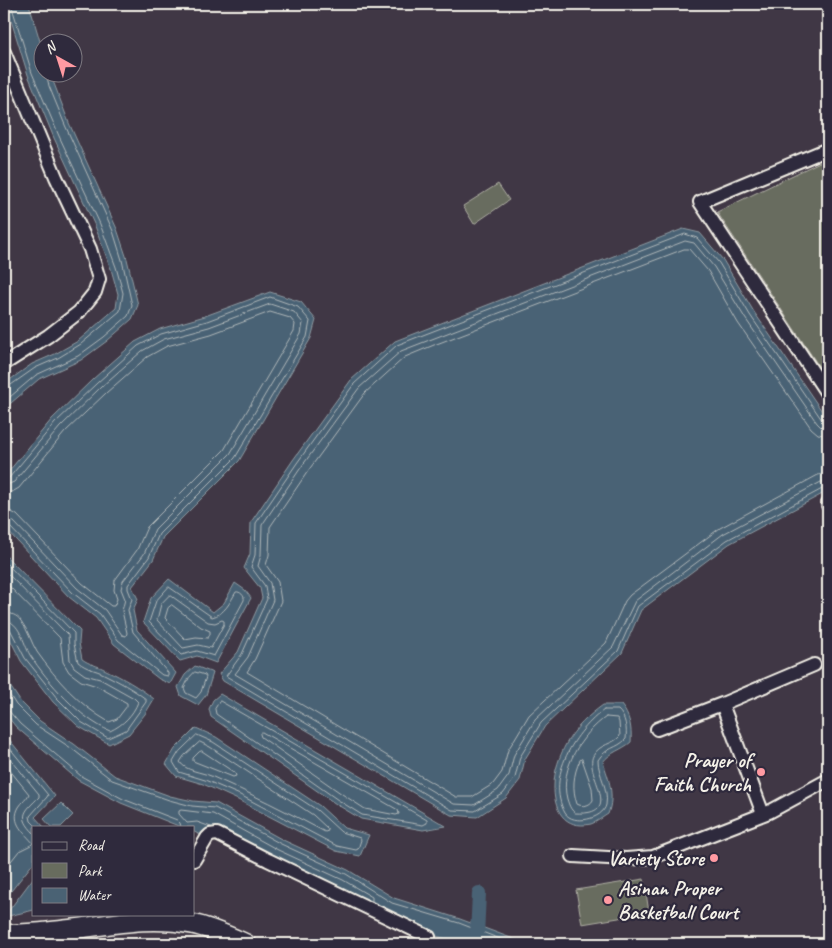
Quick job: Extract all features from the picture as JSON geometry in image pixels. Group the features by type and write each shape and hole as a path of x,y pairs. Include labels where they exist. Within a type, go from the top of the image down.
{"street":[{"path":"4,52 53,169 90,249 99,279 95,292 79,312 48,336 4,364"},
{"path":"828,149 700,202 828,395"},
{"path":"657,729 814,665"},
{"path":"722,704 763,814"},
{"path":"573,856 626,859 653,857 763,814 828,780"},
{"path":"195,858 206,838 217,834 429,937"},
{"path":"4,935 64,931 173,917 216,931 246,944"}],"green space":[{"path":"828,158 828,363 820,368 717,212"},
{"path":"498,184 509,200 474,224 463,206"},
{"path":"644,879 649,913 582,924 576,890"}],"water":[{"path":"6,4 29,4 37,32 32,32 32,82 53,82 69,123 117,229 127,259 138,305 132,319 107,341 81,360 39,379 4,409 4,384 32,364 78,341 116,308 118,294 95,226 54,138 28,75"},
{"path":"683,229 700,233 723,260 754,312 828,420 828,491 729,544 641,610 622,653 545,726 525,759 520,780 506,798 477,817 451,815 223,681 219,674 238,652 262,598 260,588 244,568 250,554 251,522 351,380 395,341"},
{"path":"270,292 301,302 316,320 311,338 239,461 163,537 153,560 132,587 138,599 133,610 137,630 176,673 170,684 159,679 114,644 96,618 69,597 4,527 4,477 52,419 135,342 160,329 205,316"},
{"path":"4,554 80,631 79,643 82,659 125,680 154,699 129,734 109,744 78,726 53,702 21,661 4,627"},
{"path":"169,579 213,612 224,603 235,583 245,590 251,598 216,663 197,656 180,661 143,622 151,598"},
{"path":"195,666 213,673 206,695 198,705 181,696 178,687 185,675"},
{"path":"4,677 20,701 40,721 74,744 115,776 170,796 216,803 283,840 348,870 394,898 460,919 527,944 464,944 387,922 336,900 255,858 195,832 195,826 178,826 121,803 78,780 16,727 4,712"},
{"path":"220,694 446,826 423,830 361,819 336,804 211,717 209,709 213,700"},
{"path":"603,705 621,705 630,722 631,742 603,762 611,794 608,814 591,824 574,824 567,821 558,809 554,794 556,769 564,748 578,727"},
{"path":"196,728 216,737 320,806 344,828 369,835 360,856 336,851 238,800 203,784 176,776 166,764 175,749"},
{"path":"4,733 55,796 35,817 43,826 32,826 32,865 4,900"},
{"path":"61,803 73,815 62,826 50,826 44,819"},
{"path":"32,880 32,910 4,917"}],"waterway":[{"path":"477,936 479,893"}],"place":[{"name":"Prayer of Faith Church","path":"761,772"},
{"name":"Variety Store","path":"714,858"},
{"name":"Asinan Proper Basketball Court","path":"608,900"}]}
